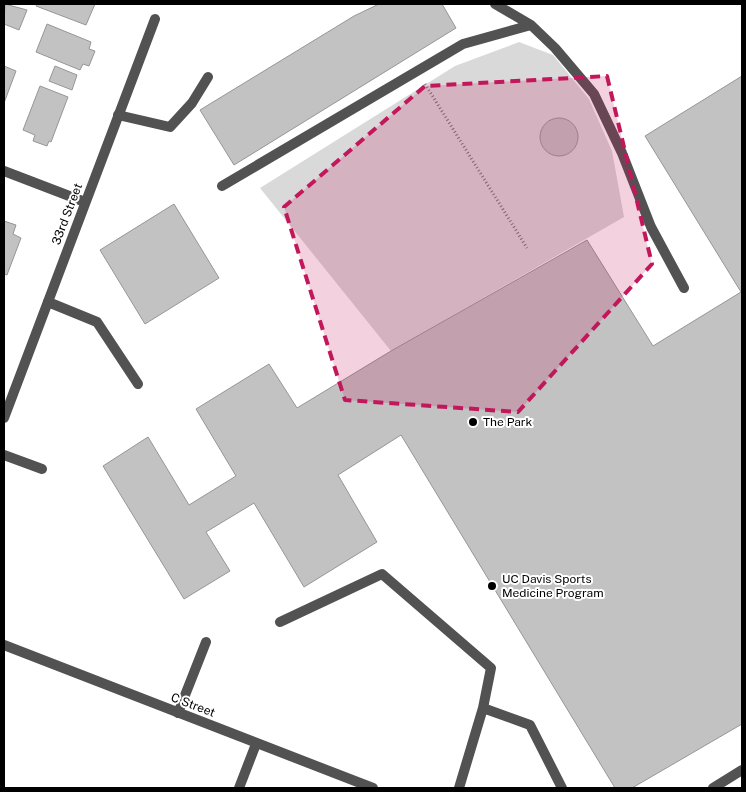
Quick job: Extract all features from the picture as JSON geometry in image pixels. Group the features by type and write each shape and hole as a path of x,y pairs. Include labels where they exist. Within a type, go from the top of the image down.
{"street":[{"path":"495,4 531,25 555,48 594,94 622,153 651,227 684,288"},
{"name":"33rd Street","path":"4,418 6,406 48,302 155,18"},
{"path":"222,186 462,44 531,25"},
{"path":"118,115 170,128 192,103 208,77"},
{"path":"4,171 85,202"},
{"path":"48,302 97,322 138,384"},
{"path":"4,455 42,469"},
{"path":"280,622 382,574 491,668 484,708 459,788"},
{"path":"178,713 206,642"},
{"name":"C Street","path":"4,645 373,788"},
{"path":"484,708 530,725 562,788"},
{"path":"239,788 256,744"},
{"path":"713,788 742,770"}],"path":[{"path":"417,71 527,248"}],"highlighted area":[{"path":"607,76 652,264 518,412 345,400 284,207 425,86"}],"shaded area":[{"path":"519,42 553,55 589,99 612,151 624,217 391,351 260,188 455,66"}],"building":[{"path":"5,4 27,10 19,30 4,24"},
{"path":"37,4 95,4 86,25 36,6"},
{"path":"379,4 442,4 456,28 234,165 200,110 354,16"},
{"path":"47,24 91,42 89,49 95,51 89,66 83,64 80,70 36,52"},
{"path":"4,66 16,71 4,103"},
{"path":"55,66 77,75 72,90 49,81"},
{"name":"The Park","path":"742,76 742,724 632,788 615,788 401,435 338,475 377,542 304,587 254,503 206,532 230,571 184,599 103,466 148,437 189,505 236,476 196,409 269,364 297,408 391,351 587,240 653,346 741,292 645,136"},
{"path":"40,86 68,97 51,142 49,141 47,146 33,141 35,135 23,130"},
{"path":"559,118 573,123 578,137 573,151 559,156 545,151 540,137 545,123"},
{"path":"174,204 219,278 145,324 100,250"},
{"path":"4,221 16,225 13,234 21,238 7,275 4,274"}],"place":[{"name":"The Park","path":"473,422"},
{"name":"UC Davis Sports Medicine Program","path":"492,586"}]}
